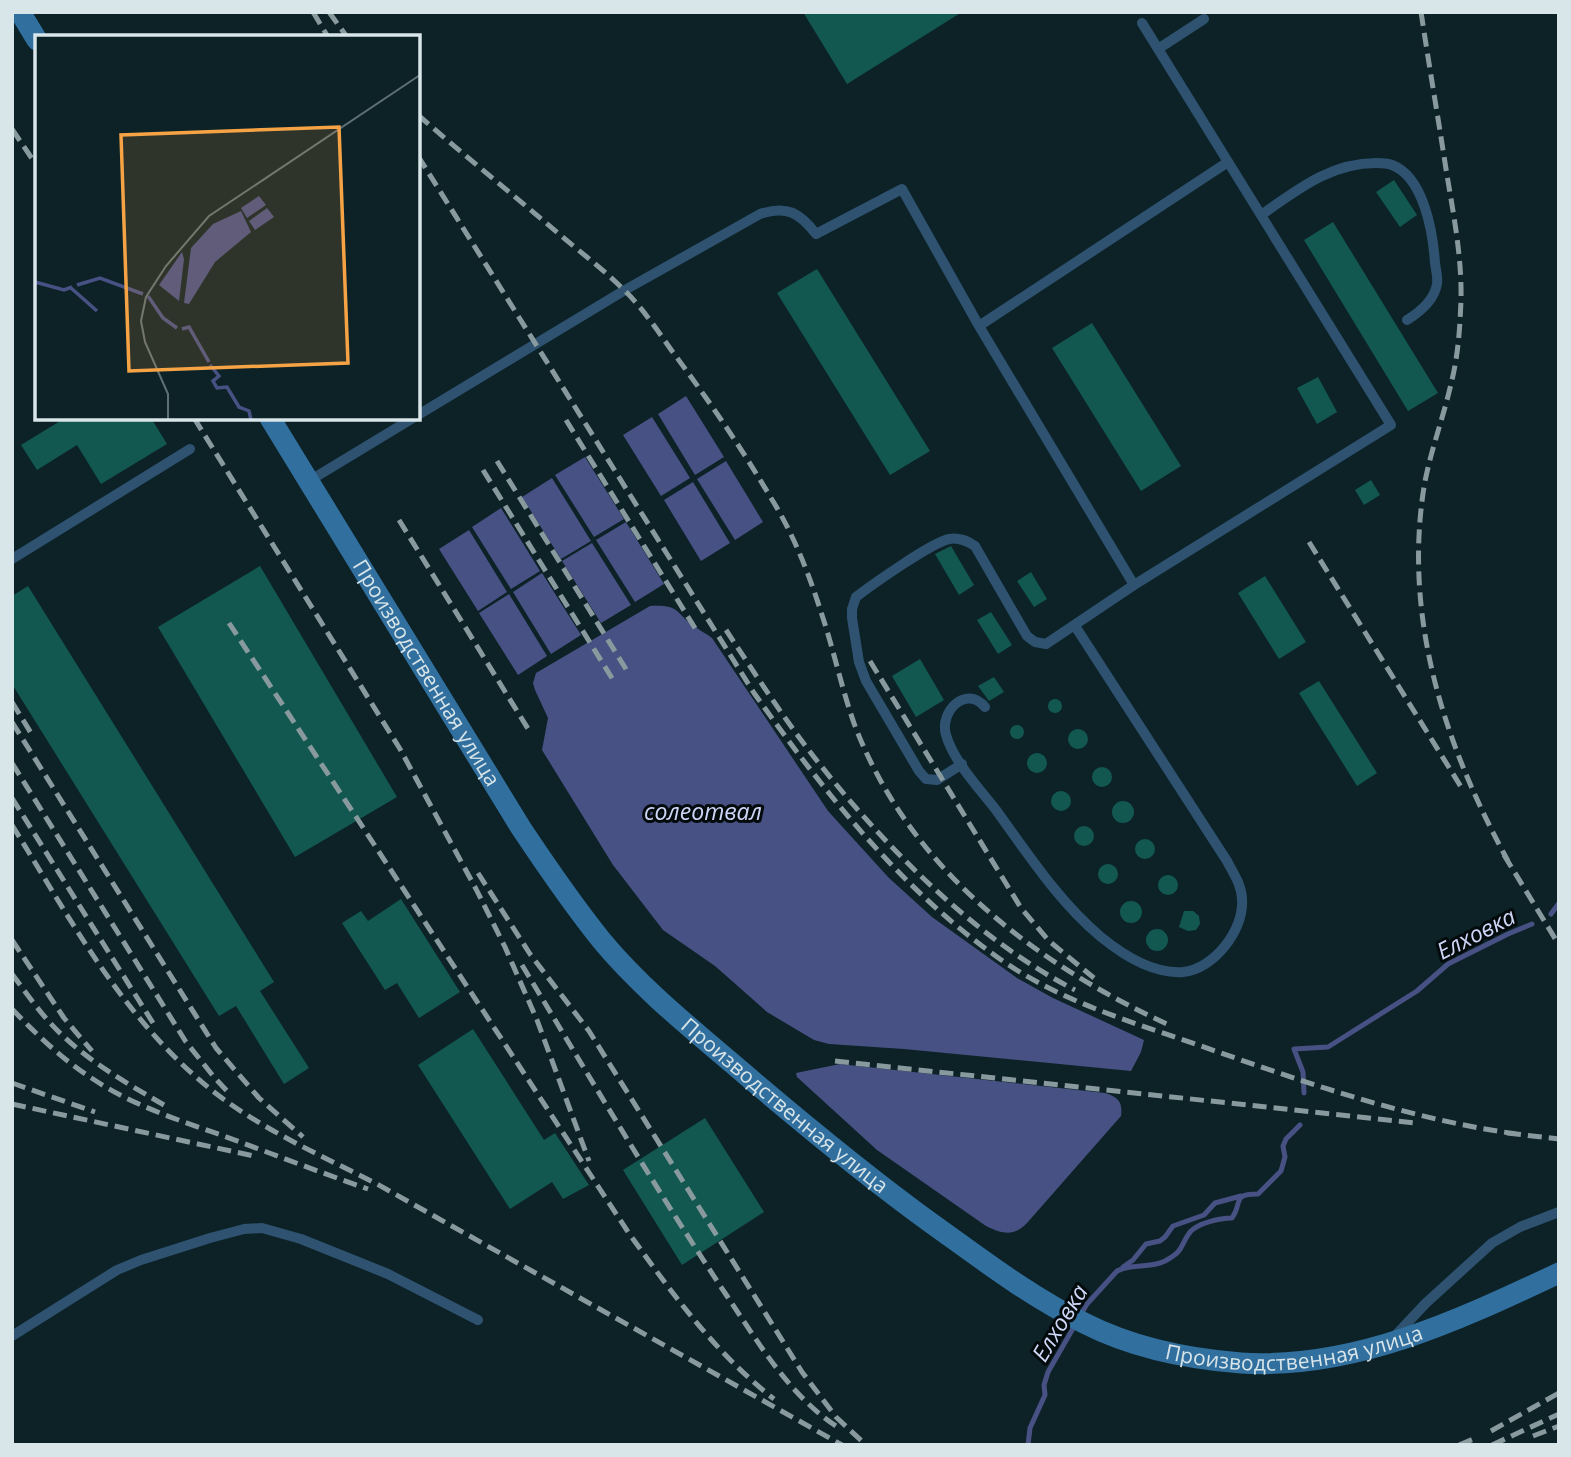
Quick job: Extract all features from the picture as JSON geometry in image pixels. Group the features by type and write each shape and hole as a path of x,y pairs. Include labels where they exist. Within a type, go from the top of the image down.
{"main road":[{"path":"20,12 35,37"},
{"name":"Производственная улица","path":"271,420 522,828 560,887 603,942 688,1026 882,1188 997,1270 1060,1310 1096,1329 1158,1349 1240,1363 1292,1363 1327,1359 1387,1345 1439,1327 1559,1273"}],"lane":[{"path":"1158,49 1204,19"},
{"path":"961,764 937,780 926,779 919,771 862,671 852,618 856,597 937,544 953,538 961,539 975,546 1027,636 1035,642 1046,644 1134,585 1391,425 1142,23"},
{"path":"979,326 1228,162"},
{"path":"1261,215 1315,178 1334,170 1365,163 1390,164 1406,172 1427,213 1434,242 1437,285 1430,301 1407,320"},
{"path":"420,414 625,290 760,214 772,210 795,213 805,219 816,234 902,189 979,326 1134,585"},
{"path":"308,481 410,420"},
{"path":"12,559 190,449"},
{"path":"985,707 976,698 960,701 948,711 945,722 946,736 961,764 1064,900 1116,948 1158,969 1182,972 1206,964 1227,943 1241,916 1243,903 1238,882 1227,860 1074,626"},
{"path":"1387,1345 1426,1303 1492,1243 1520,1227 1559,1212"},
{"path":"12,1336 117,1270 210,1238 244,1229 262,1228 302,1239 388,1274 478,1320"}],"water":[{"path":"686,396 724,457 695,475 658,414"},
{"path":"652,417 690,478 661,496 623,435"},
{"path":"585,457 624,519 594,537 555,475"},
{"path":"726,461 763,522 735,540 697,479"},
{"path":"552,478 591,541 561,559 522,497"},
{"path":"693,482 730,543 701,561 664,500"},
{"path":"501,508 540,571 511,589 472,527"},
{"path":"626,522 664,584 635,602 596,540"},
{"path":"469,530 507,592 478,611 439,549"},
{"path":"592,543 631,605 601,623 562,561"},
{"path":"542,573 581,635 551,654 513,592"},
{"path":"509,594 547,656 518,675 479,613"},
{"name":"солеотвал","path":"650,606 668,607 678,611 712,638 828,811 889,878 932,917 1017,978 1053,998 1144,1040 1131,1071 829,1044 814,1040 767,1012 715,966 663,930 613,865 542,750 548,718 533,683 536,673"},
{"path":"840,1064 1105,1093 1119,1101 1121,1116 1027,1223 1017,1231 1003,1232 986,1226 877,1150 797,1077 796,1073"}],"building":[{"path":"803,12 962,12 847,84"},
{"path":"1394,180 1417,215 1400,227 1376,192"},
{"path":"1333,222 1438,393 1408,411 1304,240"},
{"path":"817,269 930,451 890,475 777,293"},
{"path":"1092,323 1181,466 1141,491 1052,348"},
{"path":"1318,377 1337,412 1317,424 1297,388"},
{"path":"62,420 152,420 167,444 101,484 77,445 37,470 21,445"},
{"path":"1371,480 1380,495 1364,505 1355,490"},
{"path":"951,546 974,585 959,595 935,554"},
{"path":"260,566 397,797 295,857 158,627"},
{"path":"1031,572 1047,599 1034,607 1017,581"},
{"path":"1265,576 1306,642 1279,659 1238,593"},
{"path":"28,586 274,982 260,991 309,1068 284,1084 236,1006 219,1016 12,684 12,596"},
{"path":"991,612 1012,645 998,654 977,620"},
{"path":"920,659 944,700 916,717 892,676"},
{"path":"994,677 1004,692 989,701 978,686"},
{"path":"1319,681 1377,773 1357,786 1299,693"},
{"path":"1052,699 1058,699 1062,706 1058,713 1052,713 1048,709 1048,703"},
{"path":"1014,725 1020,725 1024,732 1020,739 1014,739 1010,735 1010,729"},
{"path":"1074,729 1082,729 1088,739 1082,749 1074,749 1068,743 1068,735"},
{"path":"1033,753 1041,753 1047,763 1041,773 1033,773 1027,767 1027,759"},
{"path":"1098,767 1106,767 1112,777 1106,787 1098,787 1092,781 1092,773"},
{"path":"1057,791 1065,791 1071,801 1065,811 1057,811 1051,805 1051,797"},
{"path":"1123,801 1133,808 1134,812 1127,822 1123,823 1113,816 1112,812 1119,802"},
{"path":"1080,826 1088,826 1094,836 1088,846 1080,846 1074,840 1074,832"},
{"path":"1141,839 1149,839 1155,849 1149,859 1141,859 1135,853 1135,845"},
{"path":"1104,864 1112,864 1118,874 1112,884 1104,884 1098,878 1098,870"},
{"path":"1164,875 1172,875 1178,885 1172,895 1164,895 1158,889 1158,881"},
{"path":"401,899 460,992 419,1018 397,983 385,990 342,923 361,911 368,921"},
{"path":"1131,901 1141,908 1142,912 1135,922 1131,923 1121,916 1120,912 1127,902"},
{"path":"1184,911 1193,911 1199,916 1200,924 1196,930 1188,931 1179,927"},
{"path":"1157,929 1165,932 1168,940 1165,948 1157,951 1149,948 1146,940 1149,932"},
{"path":"473,1029 544,1140 555,1133 589,1185 563,1199 552,1182 510,1209 418,1065"},
{"path":"705,1118 764,1212 682,1265 623,1170"}],"waterway":[{"name":"Елховка","path":"1551,914 1559,903"},
{"name":"Елховка","path":"1304,1093 1303,1072 1294,1049 1328,1047 1417,991 1448,964 1532,924"},
{"name":"Елховка","path":"1080,1316 1087,1304 1117,1271 1165,1261 1179,1251 1190,1232 1198,1226 1232,1218 1241,1198 1258,1194 1281,1171 1285,1157 1283,1146 1300,1125"},
{"path":"1123,1267 1133,1260 1146,1244 1165,1237 1173,1226 1204,1215 1215,1203 1241,1196"},
{"name":"Елховка","path":"1028,1445 1030,1428 1045,1395 1044,1385 1048,1372 1075,1325"}],"railway":[{"path":"313,12 327,35"},
{"path":"329,12 346,35"},
{"path":"1421,12 1456,234 1461,300 1453,374 1424,487 1419,536 1419,585 1434,680 1448,727 1465,773 1508,861"},
{"path":"420,117 623,289 637,303 711,405 760,479 794,540 817,600 855,726 879,777 908,824 943,867 982,906 1025,941 1071,972 1169,1025"},
{"path":"12,129 35,163"},
{"path":"420,159 754,693 834,800 925,898 958,927 1017,970 1093,1008 1357,1098 1436,1119 1517,1134"},
{"path":"195,420 400,749 476,889 537,1020 589,1161"},
{"path":"566,420 698,633"},
{"path":"497,461 629,674"},
{"path":"483,470 615,683"},
{"path":"399,520 530,732"},
{"path":"1309,542 1463,790"},
{"path":"229,623 628,1232 713,1342 774,1399"},
{"path":"726,630 814,757 870,824 901,856 966,917 1001,944 1075,990"},
{"path":"870,661 1021,908 1049,941 1094,978"},
{"path":"12,702 31,733"},
{"path":"12,722 216,1048 259,1098 303,1137"},
{"path":"12,763 186,1042 228,1092"},
{"path":"12,798 153,1023"},
{"path":"12,825 101,968 153,1034 214,1092 273,1130 377,1184 842,1445"},
{"path":"1504,855 1559,945"},
{"path":"478,873 530,954 589,1031 802,1372 836,1417 866,1445"},
{"path":"12,940 64,1018 92,1051"},
{"path":"522,965 648,1173 750,1331 789,1383 836,1426"},
{"path":"12,974 47,1020 73,1045 110,1072 164,1105"},
{"path":"12,1009 71,1064 123,1097 172,1118 368,1189"},
{"path":"835,1061 1416,1123"},
{"path":"12,1083 95,1112"},
{"path":"12,1104 254,1156"},
{"path":"1507,1133 1559,1139"},
{"path":"1491,1431 1559,1393"},
{"path":"1492,1445 1559,1414"},
{"path":"1533,1436 1559,1426"},
{"path":"1459,1445 1476,1438"}]}
